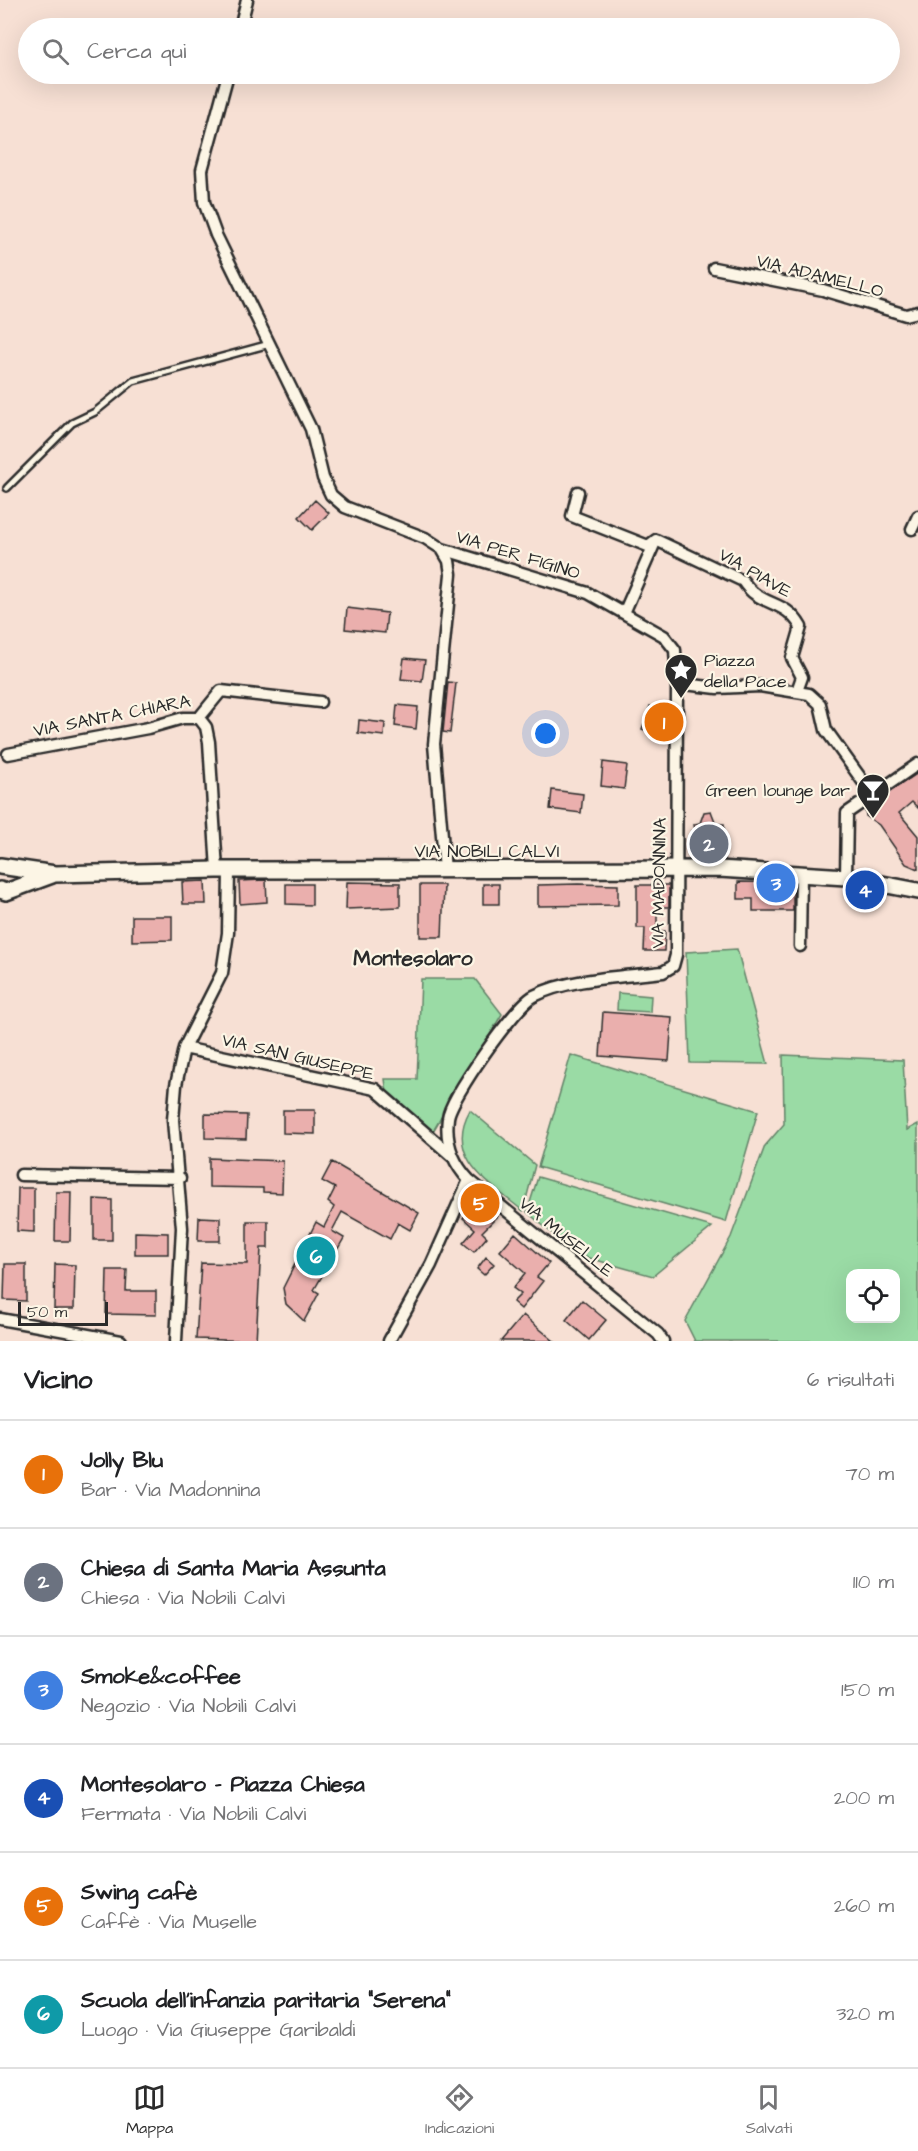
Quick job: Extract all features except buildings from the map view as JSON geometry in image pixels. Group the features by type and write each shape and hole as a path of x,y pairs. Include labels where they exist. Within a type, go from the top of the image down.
{"main road":[{"name":"VIA NOBILI CALVI","path":"0,866 55,874 720,869 846,876 918,891"},
{"name":"VIA NOBILI CALVI","path":"0,890 6,891 55,874"}],"street":[{"path":"242,18 247,0"},
{"path":"225,84 202,170 204,202 216,236 270,344"},
{"name":"VIA ADAMELLO","path":"714,268 824,290 906,315 918,312"},
{"name":"VIA PER FIGINO","path":"270,344 311,429 323,478 332,495 345,507 425,538 442,549 588,593 664,636 675,650 677,683"},
{"name":"VIA PIAVE","path":"578,492 572,516 648,546 657,540 743,581 751,593 794,613 801,627 792,658 802,677 797,691"},
{"path":"912,529 918,516"},
{"path":"624,613 657,540"},
{"path":"442,549 449,561 451,574 434,744 445,870"},
{"path":"677,683 717,688 760,686 809,694 820,704 826,730 872,794"},
{"name":"VIA MADONNINA","path":"463,1088 513,1013 531,997 554,987 663,972 672,966 676,955 677,683"},
{"name":"VIA SANTA CHIARA","path":"8,754 147,728 183,718 199,718 221,691 320,702"},
{"path":"176,1341 182,1228 180,1178 173,1120 176,1085 184,1048 222,974 228,933 209,742 206,727 199,718"},
{"path":"846,876 847,813 918,764"},
{"path":"800,946 801,874"},
{"name":"VIA SAN GIUSEPPE","path":"184,1048 375,1089 453,1157"},
{"name":"VIA MUSELLE","path":"463,1088 448,1116 448,1142 453,1157 469,1180 658,1334 663,1341"},
{"path":"21,1175 180,1178"},
{"path":"389,1341 431,1265 469,1180"},
{"path":"0,1319 121,1341"}],"lane":[{"path":"7,488 72,423 95,412 133,381 270,344"}],"green space":[{"path":"737,949 768,1064 690,1063 686,952"},
{"path":"421,979 475,979 502,1014 432,1133 387,1093 385,1079 417,1079"},
{"path":"618,993 651,996 650,1012 617,1010"},
{"path":"571,1055 758,1111 726,1222 538,1167"},
{"path":"783,1055 903,1060 907,1130 918,1124 918,1341 695,1341 685,1321 731,1237 765,1146 784,1124"},
{"path":"470,1110 535,1165 523,1211 485,1180 467,1156 463,1142 463,1127"},
{"path":"538,1177 712,1227 653,1276 578,1255 527,1212"}],"place":[{"name":"Piazza della Pace","path":"681,699"},
{"name":"Jolly Blu","path":"664,722"},
{"name":"Green lounge bar","path":"873,819"},
{"name":"Chiesa di Santa Maria Assunta","path":"709,844"},
{"name":"Smoke&coffee","path":"776,883"},
{"name":"Montesolaro - Piazza Chiesa","path":"865,890"},
{"name":"Swing cafè","path":"480,1203"},
{"name":"Scuola dell'infanzia paritaria \"Serena\"","path":"316,1256"}],"district":[{"name":"Montesolaro","path":"413,958"}]}
